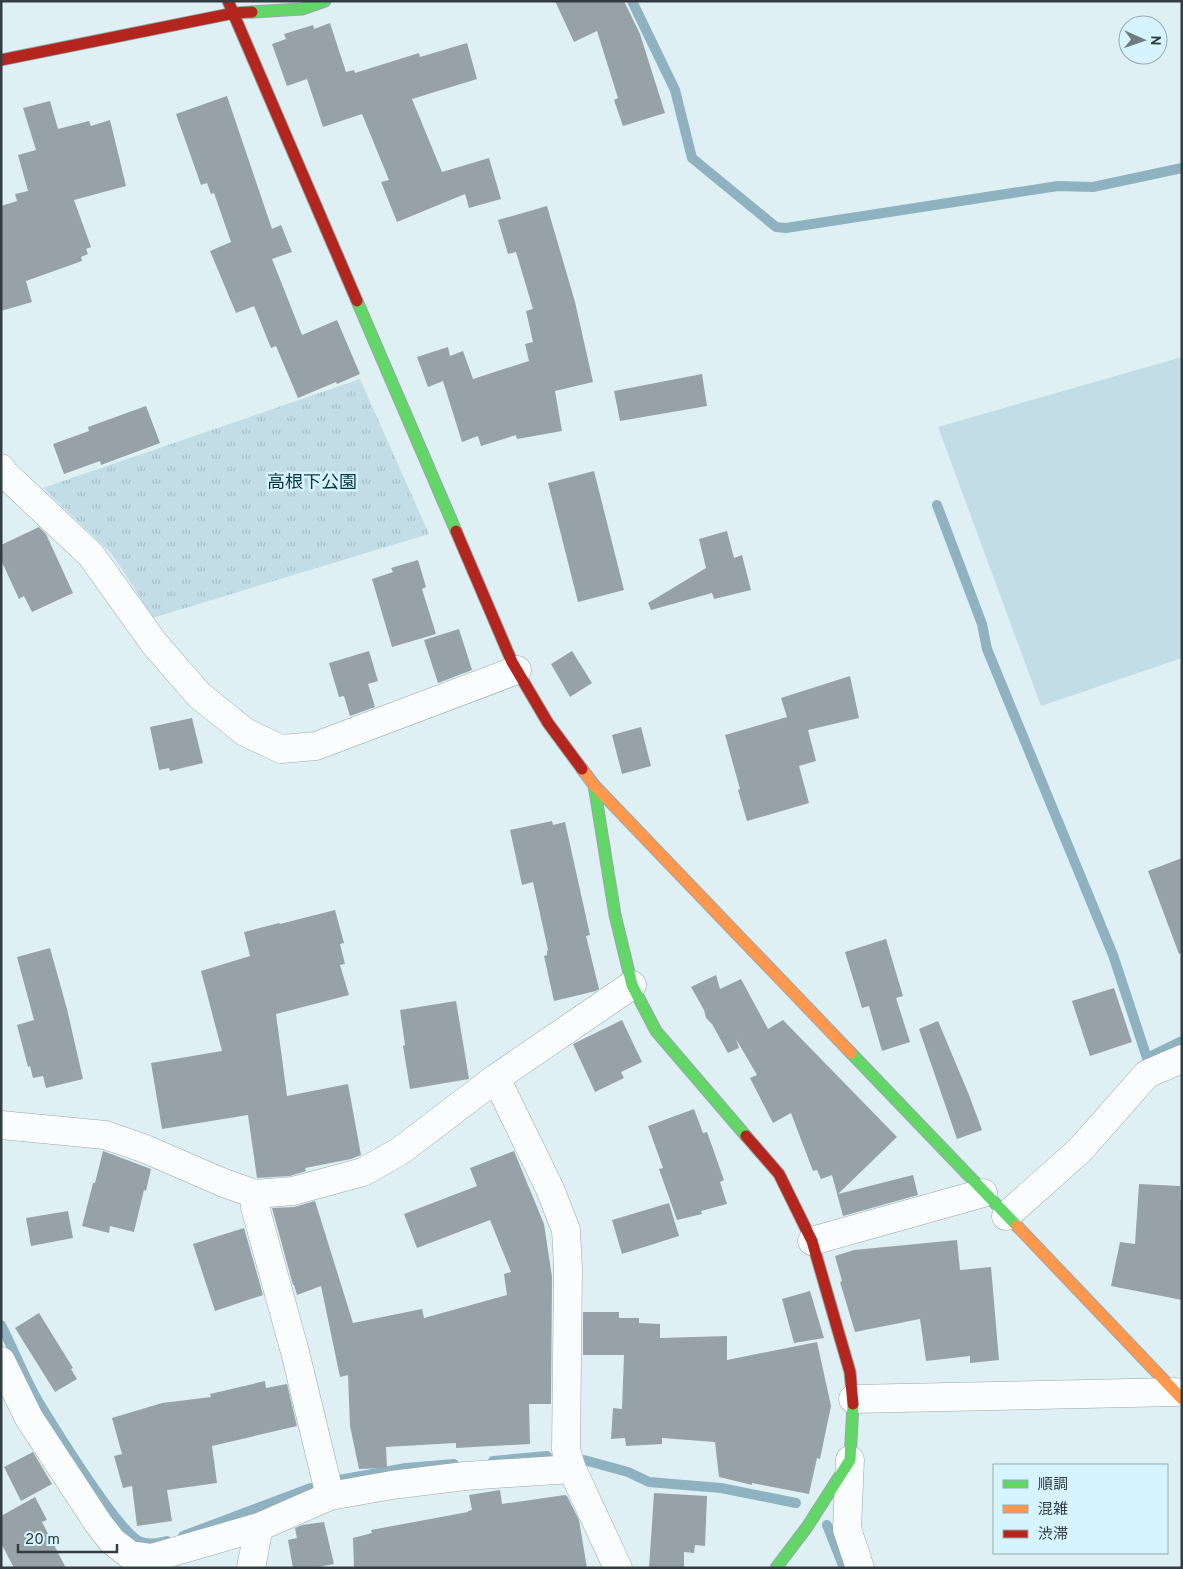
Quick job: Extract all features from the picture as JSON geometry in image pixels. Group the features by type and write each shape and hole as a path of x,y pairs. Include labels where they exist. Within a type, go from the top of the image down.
{"street":[{"path":"228,1 512,662 548,723 594,785 1179,1396"},
{"path":"1,60 234,13 302,10 325,1"},
{"path":"2,475 91,555 154,644 199,694 245,732 281,749 316,746 518,670"},
{"path":"594,785 614,915 632,985 656,1032 779,1174 812,1241 850,1372 853,1399 848,1529 860,1568"},
{"path":"1,1125 105,1135 143,1148 224,1183 255,1194 293,1191 363,1172 400,1151 496,1078 632,985"},
{"path":"1006,1216 1080,1150 1147,1074 1182,1059"},
{"path":"496,1078 550,1189 566,1230 568,1268 566,1450 572,1469 618,1568"},
{"path":"812,1241 983,1193"},
{"path":"255,1194 255,1207 330,1496"},
{"path":"1,1361 29,1418 98,1523 112,1541 130,1555 152,1558 259,1527 330,1496 392,1485 465,1476 572,1469"},
{"path":"853,1399 1179,1396"},
{"path":"776,1568 806,1527 850,1460"},
{"path":"251,1568 259,1527"}],"green space":[{"path":"1182,357 1182,658 1041,706 938,427"},
{"name":"高根下公園","path":"360,379 429,534 152,618 110,552 43,488"}],"building":[{"path":"555,1 624,1 640,34 665,113 623,126 614,100 618,98 597,31 574,42"},
{"path":"330,23 346,72 354,70 355,73 419,53 420,57 467,43 477,79 412,99 442,172 489,158 501,199 469,208 465,194 397,222 381,182 389,180 362,114 323,127 307,79 287,86 272,44 286,39 284,34 313,25 314,29"},
{"path":"227,96 272,229 281,225 292,252 272,259 302,335 337,320 360,374 298,398 276,346 271,348 254,306 236,313 210,251 231,242 214,193 211,194 207,183 201,185 176,114"},
{"path":"50,101 58,129 89,121 91,126 110,120 126,186 74,200 91,247 86,249 88,254 81,257 82,261 26,281 32,302 1,311 1,206 17,201 15,194 28,191 18,155 36,150 23,108"},
{"path":"547,206 575,302 593,382 555,391 562,431 517,439 516,435 481,446 478,436 462,442 443,381 428,387 417,357 448,347 450,356 463,351 473,379 529,361 525,344 533,342 526,311 533,309 516,252 508,254 498,220"},
{"path":"702,374 707,406 620,421 614,391"},
{"path":"146,406 160,443 101,465 100,461 64,474 53,444 89,431 88,427"},
{"path":"594,471 624,590 578,602 548,483"},
{"path":"39,527 46,534 73,593 32,612 24,596 19,599 1,560 1,545"},
{"path":"727,531 734,558 742,555 751,590 714,599 712,593 651,610 648,603 706,568 699,539"},
{"path":"418,560 426,587 422,589 436,634 392,647 372,579 393,572 391,568"},
{"path":"459,629 472,670 438,683 424,640"},
{"path":"369,651 378,681 368,684 375,707 350,716 344,696 339,697 329,663"},
{"path":"572,651 592,683 570,697 551,664"},
{"path":"850,676 859,718 808,730 816,761 799,766 809,803 747,821 725,735 787,717 781,698"},
{"path":"192,718 203,763 170,771 169,768 159,770 150,727"},
{"path":"641,727 651,766 622,774 612,735"},
{"path":"552,821 553,825 565,822 590,935 586,936 599,989 554,1001 544,956 547,955 548,950 533,882 522,885 510,830"},
{"path":"1182,858 1182,953 1179,954 1148,871"},
{"path":"335,910 344,943 340,944 345,964 340,965 349,995 276,1014 287,1096 348,1084 361,1155 351,1159 305,1168 306,1171 290,1176 257,1178 248,1115 162,1129 151,1063 222,1051 201,971 250,956 244,932"},
{"path":"886,939 903,996 896,998 910,1042 882,1051 869,1006 862,1008 845,952"},
{"path":"50,948 67,1009 83,1079 46,1088 43,1076 33,1078 30,1066 28,1067 17,1025 34,1020 17,957"},
{"path":"716,975 720,989 741,979 768,1029 783,1020 897,1137 838,1194 913,1175 918,1195 843,1216 832,1175 821,1179 817,1170 813,1171 791,1113 773,1123 750,1078 757,1075 736,1039 739,1048 728,1053 712,1024 706,1018 704,1010 691,987"},
{"path":"1114,988 1132,1042 1090,1056 1072,1001"},
{"path":"456,1001 469,1079 410,1089 403,1046 405,1045 400,1010"},
{"path":"622,1020 642,1062 621,1072 624,1078 595,1092 573,1044"},
{"path":"938,1021 982,1130 957,1139 919,1029"},
{"path":"694,1109 703,1133 707,1132 724,1180 720,1182 727,1204 701,1211 702,1214 677,1220 659,1169 663,1168 648,1126"},
{"path":"103,1151 151,1169 134,1232 110,1226 109,1233 82,1226"},
{"path":"514,1151 544,1224 552,1277 551,1404 529,1404 530,1444 456,1448 456,1443 386,1447 387,1468 359,1469 350,1426 348,1375 340,1377 321,1286 297,1295 272,1208 294,1207 315,1201 353,1323 422,1309 424,1318 507,1295 504,1274 511,1272 490,1220 417,1248 404,1214 477,1186 470,1168"},
{"path":"1139,1184 1180,1186 1180,1200 1182,1200 1182,1300 1111,1286 1120,1242 1135,1244"},
{"path":"669,1203 679,1236 622,1254 612,1220"},
{"path":"68,1211 73,1238 31,1246 26,1218"},
{"path":"244,1228 263,1295 215,1311 193,1244"},
{"path":"957,1240 960,1270 991,1267 999,1360 970,1363 970,1356 926,1361 920,1319 855,1332 840,1282 842,1281 835,1256 854,1250"},
{"path":"810,1291 824,1338 794,1343 782,1299"},
{"path":"583,1312 619,1312 619,1318 639,1318 639,1323 660,1324 660,1338 727,1336 727,1360 817,1342 831,1406 820,1459 817,1458 809,1494 752,1483 752,1485 719,1477 715,1442 662,1438 662,1444 626,1446 625,1438 611,1439 613,1408 622,1409 624,1355 583,1355"},
{"path":"39,1313 73,1368 71,1369 77,1379 55,1392 15,1328"},
{"path":"265,1381 266,1388 287,1384 297,1426 212,1446 217,1483 167,1490 172,1521 137,1526 132,1486 123,1488 114,1456 122,1454 112,1418 162,1403 211,1397 210,1394"},
{"path":"33,1452 52,1484 21,1501 4,1467"},
{"path":"500,1490 502,1504 567,1496 579,1520 587,1568 354,1568 353,1538 372,1533 371,1530 468,1512 472,1510 469,1495"},
{"path":"654,1493 707,1496 705,1546 695,1545 694,1553 684,1552 684,1568 649,1568"},
{"path":"35,1497 47,1520 42,1522 66,1568 14,1568 1,1543 1,1516"},
{"path":"324,1522 334,1564 313,1568 293,1568 288,1540 297,1538 295,1528 302,1525"}],"waterway":[{"path":"632,1 675,90 692,158 776,227 786,228 1058,186 1093,187 1182,168"},
{"path":"937,505 982,624 987,649 1113,955 1147,1058 1182,1041"},
{"path":"1,1325 38,1401 87,1478 118,1520 131,1535 141,1542 151,1544 167,1541"},
{"path":"493,1461 547,1456"},
{"path":"584,1460 628,1472 649,1482 721,1488 796,1503"},
{"path":"339,1480 406,1468 454,1464"},
{"path":"183,1536 311,1488"},
{"path":"827,1525 844,1568"}],"traffic: fast":[{"path":"252,12 302,9 325,1"},
{"path":"357,301 456,531"},
{"path":"594,785 615,915 632,985 656,1031 746,1136"},
{"path":"851,1053 1017,1226"},
{"path":"776,1568 807,1527 850,1460 853,1404"}],"traffic: slow":[{"path":"582,769 594,785 851,1053"},
{"path":"1017,1226 1182,1399"}],"traffic: jam":[{"path":"228,1 357,301"},
{"path":"1,60 234,13 252,12"},
{"path":"456,531 512,662 548,723 582,769"},
{"path":"746,1136 779,1174 812,1241 850,1372 853,1404"}]}
